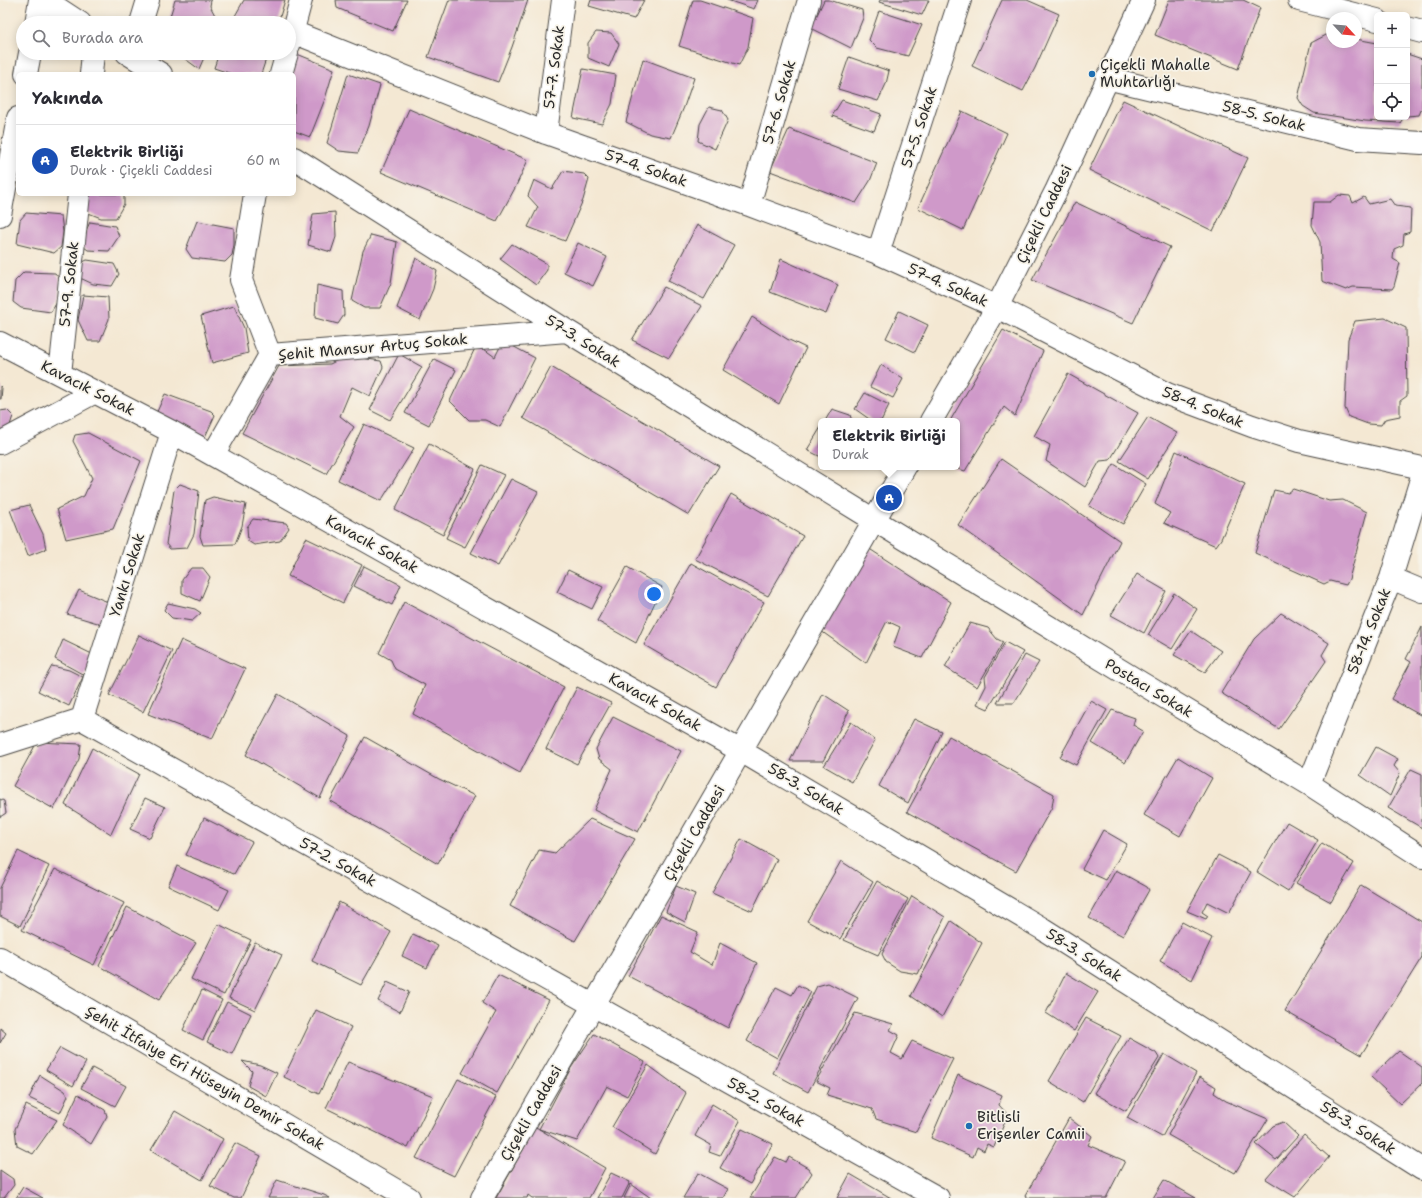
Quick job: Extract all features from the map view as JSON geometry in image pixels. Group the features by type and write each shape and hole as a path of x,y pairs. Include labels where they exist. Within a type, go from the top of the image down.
{"street":[{"path":"37,16 40,0"},
{"path":"45,0 69,16"},
{"path":"143,16 148,0"},
{"path":"296,20 301,0"},
{"name":"57-7. Sokak","path":"546,134 563,0"},
{"name":"57-6. Sokak","path":"749,205 809,0"},
{"name":"57-5. Sokak","path":"878,253 960,0"},
{"name":"Çiçekli Caddesi","path":"933,418 997,307 1056,191 1144,0"},
{"path":"1299,0 1374,19"},
{"path":"1410,29 1422,32"},
{"name":"57-4. Sokak","path":"296,41 546,134 749,205 878,253 997,307"},
{"path":"26,72 29,60"},
{"path":"91,72 92,60"},
{"path":"139,60 157,72"},
{"path":"282,72 285,60"},
{"name":"58-5. Sokak","path":"1107,78 1358,139 1422,143"},
{"path":"0,215 16,129"},
{"name":"57-3. Sokak","path":"296,159 567,331 874,520"},
{"name":"57-9. Sokak","path":"60,374 79,196"},
{"path":"255,196 241,280 270,355"},
{"name":"58-4. Sokak","path":"997,307 1167,394 1238,421 1299,441 1422,468"},
{"name":"Şehit Mansur Artuç Sokak","path":"213,455 270,355 567,331"},
{"name":"Kavacık Sokak","path":"0,343 172,432 741,751"},
{"path":"0,443 95,392"},
{"name":"Yankı Sokak","path":"82,719 172,432"},
{"name":"Çiçekli Caddesi","path":"482,1198 903,470"},
{"name":"58-14. Sokak","path":"1309,784 1391,578 1422,476"},
{"name":"Postacı Sokak","path":"874,520 1309,784 1422,857"},
{"path":"1391,578 1422,591"},
{"path":"0,745 82,719"},
{"name":"57-2. Sokak","path":"82,719 594,1006"},
{"name":"58-3. Sokak","path":"741,751 1043,929 1422,1168"},
{"name":"Şehit İtfaiye Eri Hüseyin Demir Sokak","path":"0,958 409,1198"},
{"name":"58-2. Sokak","path":"594,1006 938,1198"}],"building":[{"path":"175,0 211,0 210,6 215,16 170,16"},
{"path":"244,0 285,0 280,16 235,16"},
{"path":"336,0 407,0 393,31 337,8"},
{"path":"449,0 528,0 498,82 428,57"},
{"path":"591,0 644,0 634,19 589,6"},
{"path":"693,0 700,0 753,18 748,47 739,65 679,46"},
{"path":"727,0 758,0 754,9"},
{"path":"824,0 829,0 862,10 863,18 851,48 811,28"},
{"path":"880,0 929,0 922,15 879,2"},
{"path":"1002,0 1027,0 1059,14 1023,91 972,66"},
{"path":"1169,0 1243,0 1260,8 1238,69 1155,35"},
{"path":"879,11 922,25 908,56 877,48 869,40"},
{"path":"596,32 611,33 619,44 609,67 588,58 588,43"},
{"path":"1326,35 1326,48 1362,48 1362,40 1374,42 1374,120 1402,120 1400,123 1365,121 1314,113 1303,106 1298,98 1311,43"},
{"path":"297,54 334,69 325,99 310,137 296,132 296,72 292,72"},
{"path":"1410,55 1422,59 1422,108 1419,115 1410,116"},
{"path":"849,57 889,71 886,84 878,101 838,89"},
{"path":"643,59 694,78 671,138 650,134 626,122"},
{"path":"187,60 203,60 199,69"},
{"path":"217,60 266,60 262,72 226,72 214,68"},
{"path":"583,69 616,75 612,104 602,124 573,118"},
{"path":"348,74 380,85 369,126 358,153 339,151 327,143"},
{"path":"842,100 881,114 874,131 832,116"},
{"path":"1123,100 1248,158 1213,231 1089,170"},
{"path":"709,107 722,110 728,120 715,149 698,141 700,124"},
{"path":"409,109 528,160 497,221 381,172"},
{"path":"962,111 1007,133 963,230 918,208"},
{"path":"789,129 877,163 870,181 856,203 770,171"},
{"path":"563,171 584,174 589,179 583,200 565,241 528,227 538,207 528,196 534,180 552,189"},
{"path":"1339,195 1350,196 1353,203 1364,197 1369,204 1390,199 1395,206 1411,208 1410,232 1404,234 1403,245 1394,249 1393,259 1400,263 1392,289 1353,287 1346,290 1322,281 1320,242 1312,225 1314,202 1330,202"},
{"path":"85,196 124,196 124,204 116,218 101,218 81,210"},
{"path":"1075,202 1170,247 1133,323 1032,280"},
{"path":"335,212 336,237 331,252 308,245 313,214"},
{"path":"26,213 61,216 63,232 61,247 54,253 17,244 20,220"},
{"path":"197,221 234,228 234,245 232,255 225,262 192,258 186,249"},
{"path":"90,222 115,226 119,236 109,251 88,250 80,244"},
{"path":"697,225 734,245 704,299 668,281"},
{"path":"371,235 397,242 391,283 380,308 364,308 352,301 363,251"},
{"path":"578,243 607,257 593,286 564,272"},
{"path":"512,244 547,264 547,270 536,285 500,259"},
{"path":"416,258 437,271 433,289 420,320 397,308"},
{"path":"781,259 838,285 826,314 770,292"},
{"path":"87,260 114,264 119,274 112,286 93,284 78,277 81,263"},
{"path":"24,272 55,273 60,279 60,297 51,312 21,308 13,302 15,281"},
{"path":"317,285 343,291 344,315 338,324 315,318"},
{"path":"664,287 702,306 669,358 632,340"},
{"path":"83,295 108,297 109,319 100,341 88,341 78,320"},
{"path":"234,306 244,328 248,353 212,363 201,316"},
{"path":"899,311 928,325 915,352 886,338"},
{"path":"752,317 787,339 806,348 779,404 723,370"},
{"path":"1385,318 1406,328 1407,396 1400,401 1400,416 1385,419 1381,425 1368,424 1349,417 1345,408 1348,339 1355,321"},
{"path":"1003,330 1043,351 1015,416 1004,407 965,471 960,469 960,418 952,418"},
{"path":"503,341 535,358 500,427 485,420 469,420 450,401 477,344 495,357"},
{"path":"399,354 422,367 390,420 370,410"},
{"path":"346,356 381,361 383,367 370,396 352,387 340,416 354,427 326,474 242,433 279,366 330,364"},
{"path":"434,359 456,370 429,425 405,413"},
{"path":"881,365 903,379 893,398 870,387"},
{"path":"551,367 719,466 689,515 523,418"},
{"path":"1068,374 1138,413 1110,460 1100,461 1085,487 1046,461 1050,445 1034,436"},
{"path":"0,386 2,388 1,399 0,399"},
{"path":"865,393 889,405 882,418 868,418 855,409"},
{"path":"165,394 211,411 215,415 205,437 155,416"},
{"path":"832,409 850,415 851,418 827,418"},
{"path":"7,410 13,416 9,428 0,431 0,411"},
{"path":"1148,417 1177,433 1148,479 1119,461"},
{"path":"364,424 414,448 381,501 338,480"},
{"path":"818,432 818,456 807,450"},
{"path":"88,433 141,461 113,529 66,539 57,509 84,496 92,478 73,441 75,435"},
{"path":"429,444 475,469 443,535 395,510"},
{"path":"1176,451 1245,484 1221,539 1216,546 1164,523 1170,513 1155,504"},
{"path":"1001,459 1120,541 1083,615 958,525"},
{"path":"1114,464 1146,484 1123,524 1089,506"},
{"path":"482,465 504,475 465,547 446,538"},
{"path":"511,479 538,492 498,566 471,553"},
{"path":"180,484 199,491 194,534 187,548 170,549 166,544 174,490"},
{"path":"1293,489 1329,501 1343,500 1367,512 1349,579 1346,585 1330,581 1324,584 1255,553 1274,490 1288,493"},
{"path":"731,494 803,536 768,596 695,559"},
{"path":"213,497 246,504 242,526 235,544 203,545 200,536 205,500"},
{"path":"29,505 43,534 46,549 28,556 10,510"},
{"path":"253,519 286,523 289,528 280,541 254,545 248,541 247,527"},
{"path":"306,538 362,565 343,603 288,576"},
{"path":"868,548 951,602 922,658 893,647 900,627 887,621 866,663 821,631"},
{"path":"691,563 764,602 716,687 644,645"},
{"path":"364,566 401,585 392,605 354,586"},
{"path":"627,567 662,587 636,643 597,621"},
{"path":"191,568 203,568 210,577 200,601 182,593 182,580"},
{"path":"568,570 603,587 592,609 557,592"},
{"path":"1137,574 1166,591 1144,633 1111,615"},
{"path":"79,590 108,602 101,624 67,614"},
{"path":"1174,593 1197,609 1172,649 1148,635"},
{"path":"404,602 564,687 520,773 413,714 425,685 395,669 391,660 379,653"},
{"path":"168,603 195,609 201,613 192,621 172,618 164,610"},
{"path":"1281,613 1329,643 1322,655 1326,661 1279,729 1221,693 1254,639"},
{"path":"970,623 988,628 997,639 1003,642 977,687 945,667"},
{"path":"1422,627 1422,716 1391,699 1411,662 1406,659"},
{"path":"1191,631 1221,651 1205,672 1174,655"},
{"path":"139,635 172,651 143,712 109,695"},
{"path":"63,640 94,655 84,675 55,659"},
{"path":"181,640 245,669 212,739 148,714"},
{"path":"1005,642 1023,652 988,709 977,704 986,686 985,677"},
{"path":"1025,655 1039,662 1014,703 997,703"},
{"path":"52,666 69,670 83,677 69,706 38,691"},
{"path":"577,687 611,703 577,764 546,749"},
{"path":"278,694 350,736 320,798 246,755"},
{"path":"823,694 849,711 823,761 790,761"},
{"path":"1091,701 1107,710 1076,765 1060,757"},
{"path":"1112,710 1135,718 1133,725 1143,731 1125,763 1092,743"},
{"path":"613,717 681,751 638,832 594,810 612,769 599,759 596,749"},
{"path":"914,719 942,732 908,803 879,786"},
{"path":"851,722 875,740 852,782 824,766"},
{"path":"949,736 1054,794 1052,807 1016,871 907,812"},
{"path":"365,737 439,779 475,796 438,864 330,801"},
{"path":"37,742 81,744 79,759 54,809 13,786"},
{"path":"1376,747 1398,759 1394,766 1400,773 1390,796 1360,775"},
{"path":"92,748 139,774 111,834 65,805"},
{"path":"1178,757 1212,778 1180,836 1144,815"},
{"path":"1411,769 1422,774 1422,828 1388,808"},
{"path":"145,798 165,807 150,838 130,829"},
{"path":"0,799 4,801 6,813 0,817"},
{"path":"204,818 252,842 234,874 186,855"},
{"path":"590,819 635,839 575,941 510,906 539,850 555,853"},
{"path":"1287,822 1318,840 1288,891 1257,872"},
{"path":"1103,830 1127,844 1106,880 1082,869"},
{"path":"741,839 777,859 752,911 712,893"},
{"path":"1322,843 1354,863 1331,902 1296,883"},
{"path":"18,851 49,866 20,926 0,916 0,888"},
{"path":"1218,855 1251,872 1229,913 1207,902 1202,912 1208,916 1206,919 1187,911"},
{"path":"841,861 873,882 840,939 807,921"},
{"path":"177,866 229,890 219,910 168,886"},
{"path":"55,869 124,903 94,965 22,930"},
{"path":"1116,870 1147,887 1149,890 1123,936 1089,918"},
{"path":"877,881 908,899 878,955 844,940"},
{"path":"1361,885 1422,922 1422,957 1361,1055 1285,1011"},
{"path":"676,886 695,894 685,922 666,912"},
{"path":"912,896 945,917 918,974 900,971 886,962 882,954"},
{"path":"339,902 391,932 361,985 312,961"},
{"path":"127,907 196,943 159,1000 99,966"},
{"path":"661,915 698,932 690,952 712,965 720,943 757,963 728,1028 628,976"},
{"path":"951,921 982,943 942,1017 911,996"},
{"path":"1182,922 1212,938 1192,980 1160,961"},
{"path":"218,924 251,940 224,995 191,979"},
{"path":"413,934 438,946 427,968 402,956"},
{"path":"255,942 282,955 255,1010 229,998"},
{"path":"1066,973 1098,992 1074,1031 1046,1013"},
{"path":"498,975 549,1000 497,1093 462,1073 496,1012 482,1003"},
{"path":"387,982 409,992 400,1012 378,1001"},
{"path":"828,983 858,998 808,1092 773,1073 817,986"},
{"path":"798,985 811,992 777,1058 747,1041 776,987 792,995"},
{"path":"202,990 222,1000 203,1040 183,1030"},
{"path":"227,1002 251,1014 232,1054 207,1042"},
{"path":"316,1010 351,1027 319,1094 284,1077"},
{"path":"855,1013 893,1024 890,1030 899,1035 891,1053 902,1059 912,1041 953,1059 916,1132 876,1119 872,1109 827,1095 830,1088 816,1081"},
{"path":"1086,1018 1121,1036 1083,1102 1049,1081"},
{"path":"0,1028 6,1033 0,1043"},
{"path":"594,1034 645,1062 627,1096 607,1086 577,1141 539,1129 571,1068"},
{"path":"1129,1038 1156,1053 1159,1058 1126,1111 1094,1093"},
{"path":"60,1048 86,1062 73,1086 46,1070"},
{"path":"1399,1051 1422,1067 1422,1083 1400,1104 1371,1077"},
{"path":"1164,1054 1196,1073 1162,1137 1127,1118"},
{"path":"242,1061 260,1065 277,1073 266,1096 248,1086 252,1071"},
{"path":"348,1062 433,1096 408,1148 326,1108"},
{"path":"648,1065 686,1093 655,1154 612,1127"},
{"path":"92,1068 126,1086 115,1106 81,1088"},
{"path":"40,1075 65,1091 68,1096 60,1113 29,1098"},
{"name":"Bitlisli Erişenler Camii","path":"958,1075 1002,1095 999,1105 1008,1115 994,1147 987,1144 984,1151 977,1147 973,1157 931,1138"},
{"path":"1200,1077 1216,1087 1214,1093 1226,1101 1268,1119 1235,1173 1168,1135"},
{"path":"458,1079 496,1097 454,1176 416,1158"},
{"path":"78,1094 105,1110 107,1116 91,1144 63,1125"},
{"path":"712,1104 740,1121 720,1156 709,1152 711,1145 695,1136"},
{"path":"26,1105 57,1120 33,1154 17,1146 15,1129"},
{"path":"175,1111 223,1139 202,1180 151,1150"},
{"path":"1069,1118 1092,1136 1088,1145 1125,1161 1106,1198 1029,1198 1025,1196"},
{"path":"1283,1122 1298,1136 1276,1160 1256,1144 1273,1126"},
{"path":"536,1127 605,1168 589,1198 532,1198 528,1195 527,1198 496,1198"},
{"path":"742,1129 773,1144 750,1184 720,1168"},
{"path":"1304,1135 1329,1157 1295,1197 1266,1179"},
{"path":"235,1143 261,1156 241,1198 234,1198 210,1186"},
{"path":"775,1157 786,1162 789,1157 808,1168 812,1173 796,1198 750,1198"},
{"path":"0,1170 13,1179 14,1185 4,1198 0,1198"},
{"path":"611,1173 630,1182 622,1198 597,1198"},
{"path":"698,1173 728,1189 723,1198 683,1198"},
{"path":"850,1174 891,1198 837,1198"},
{"path":"277,1180 324,1195 330,1198 268,1198"},
{"path":"1164,1180 1196,1198 1153,1198"},
{"path":"631,1184 651,1198 624,1198"},
{"path":"23,1187 43,1198 16,1198"}],"place":[{"name":"Çiçekli Mahalle Muhtarlığı","path":"1092,74"},
{"name":"Elektrik Birliği","path":"889,498"},
{"name":"Bitlisli Erişenler Camii","path":"969,1126"}]}
